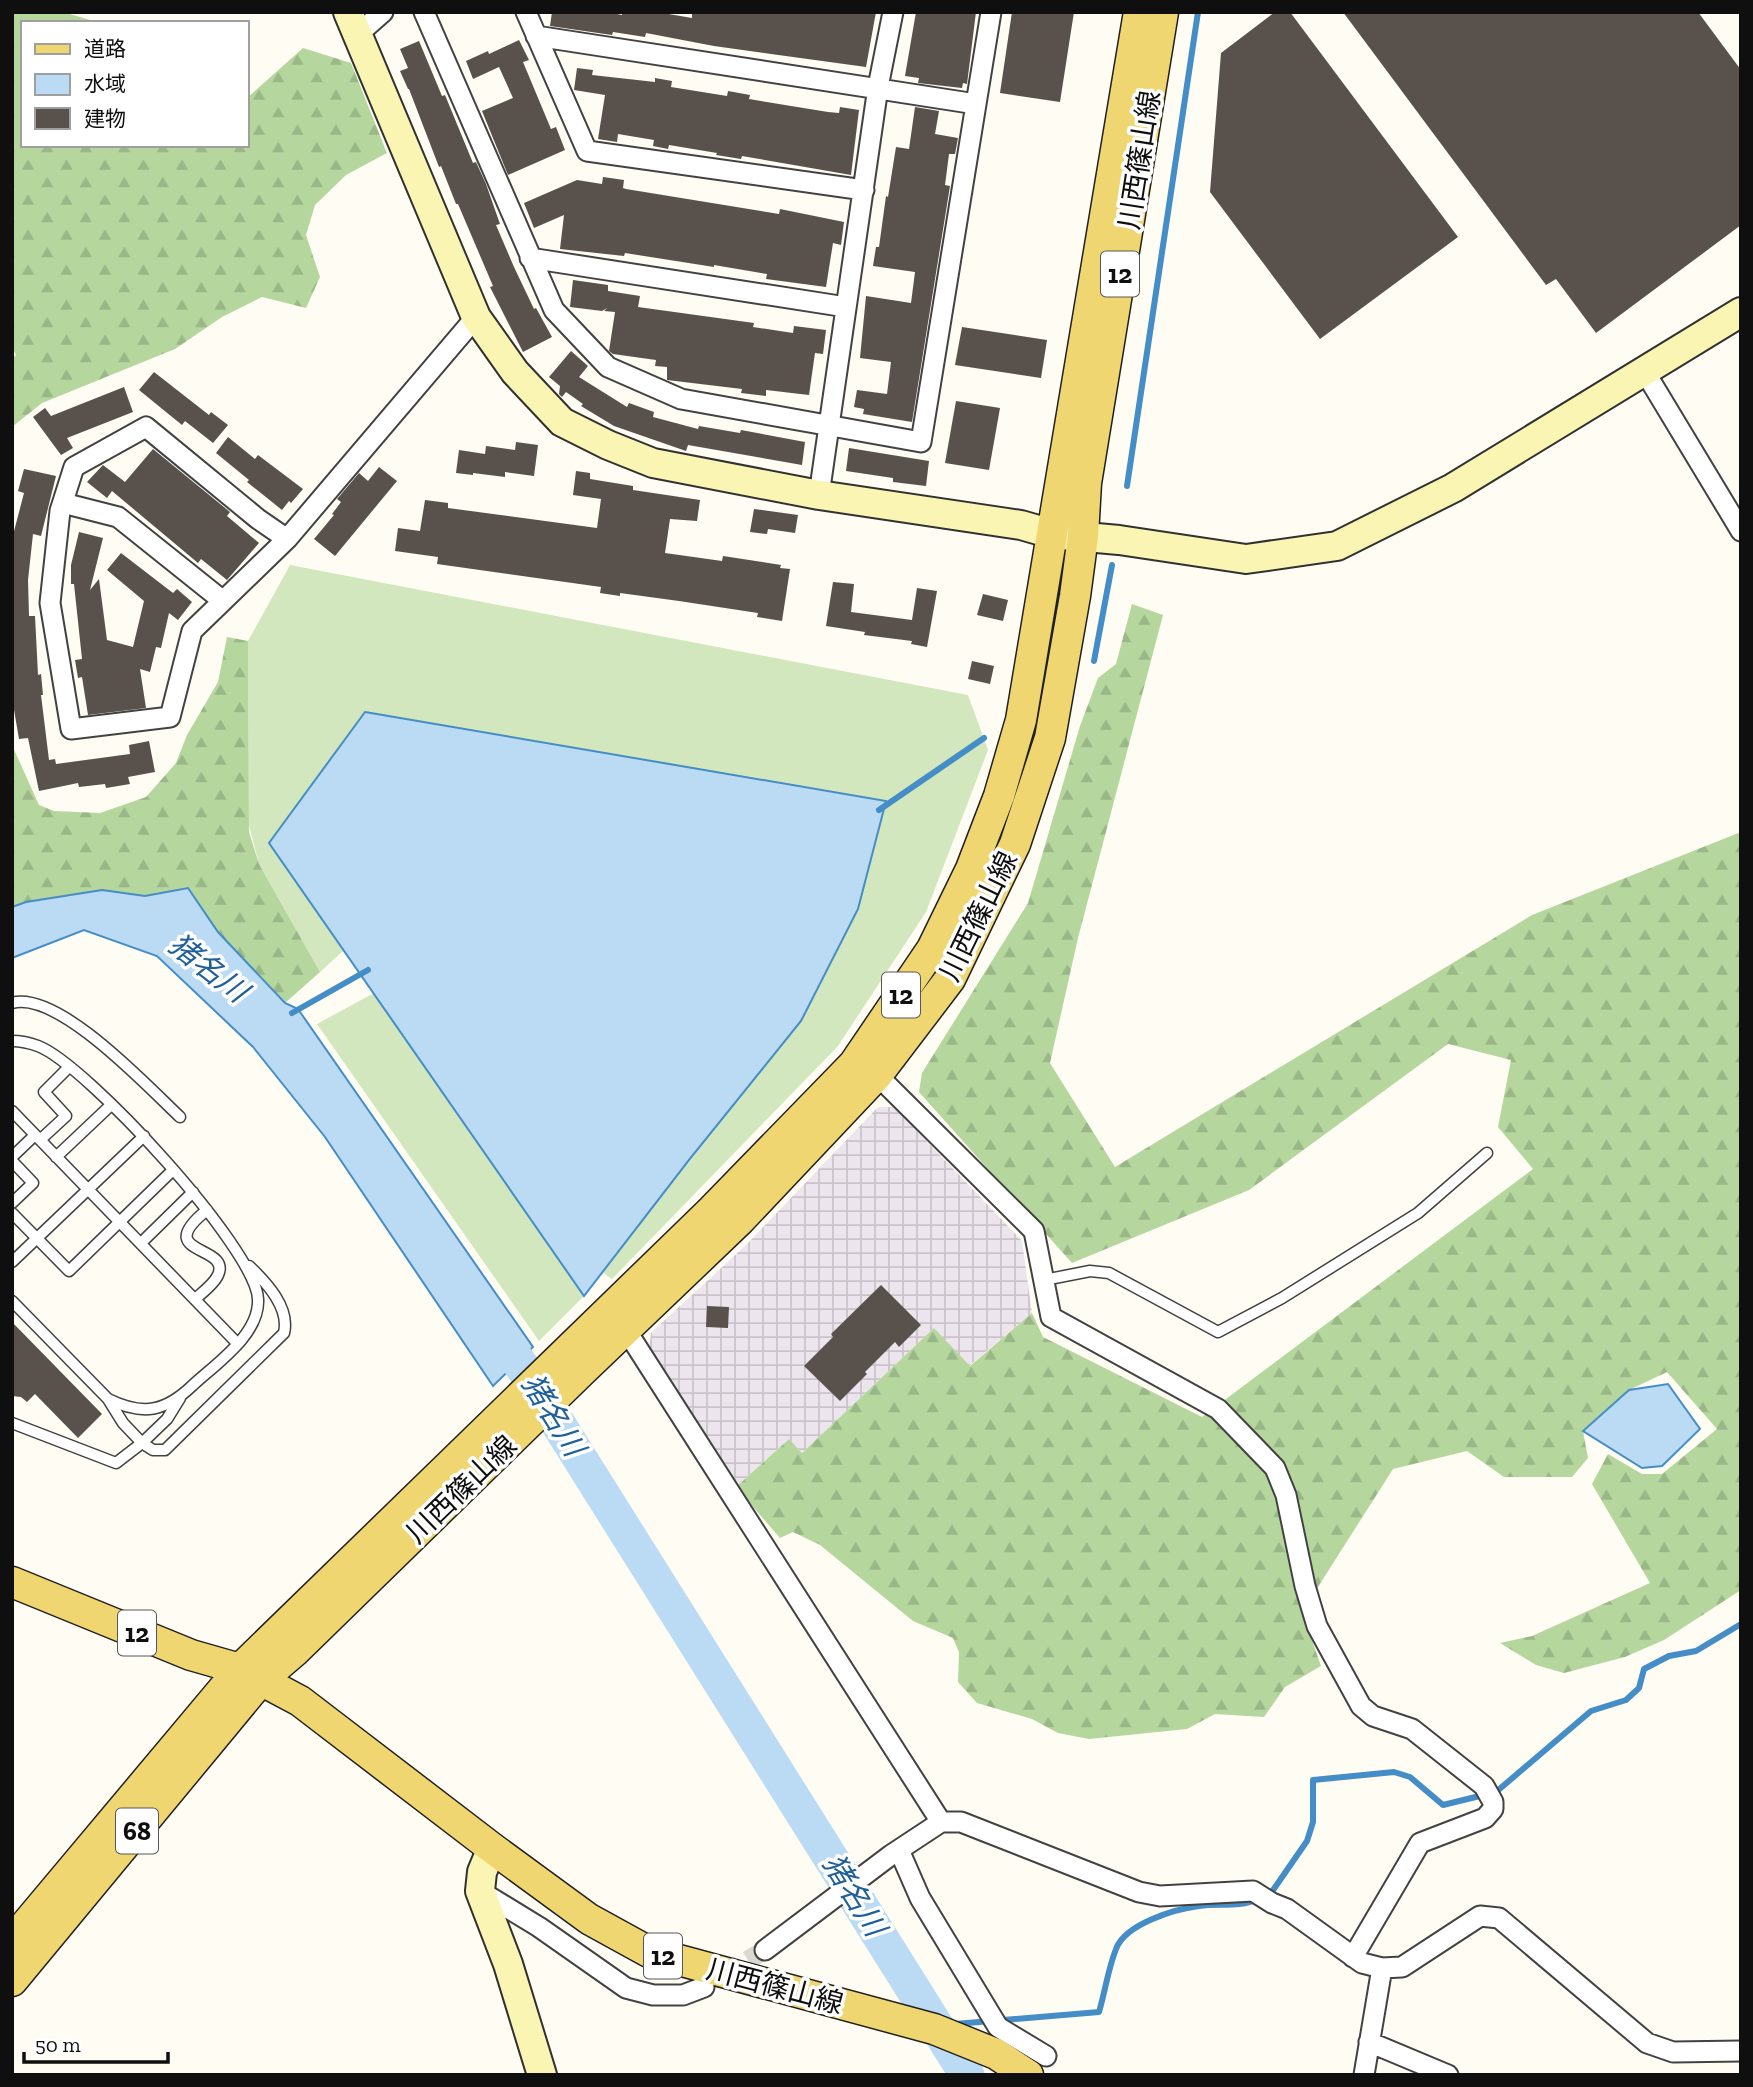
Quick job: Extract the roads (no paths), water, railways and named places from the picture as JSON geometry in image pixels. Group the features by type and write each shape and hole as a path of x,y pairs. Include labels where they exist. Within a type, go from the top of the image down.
{"main road":[{"name":"川西篠山線","path":"251,1674 573,1362 712,1210 854,1064 932,948 971,869 1021,720 1139,12"},
{"name":"川西篠山線","path":"573,1362 626,1330 740,1220 877,1075 950,979 1015,844 1050,738 1083,536 1086,483 1163,12"},
{"name":"川西篠山線","path":"12,1582 191,1655 251,1674 300,1701 589,1919 649,1952 934,2029 996,2054 1037,2065"},
{"name":"68","path":"12,1941 251,1674"},
{"name":"68","path":"12,1981 251,1674"}],"street":[{"path":"383,12 353,23 476,317 515,372 562,422 653,463 819,495 1021,525 1052,534 1246,559 1338,546 1453,488 1741,312"},
{"path":"424,12 554,310 608,367 681,399 921,442 991,12"},
{"path":"526,12 587,151 864,190"},
{"path":"819,495 878,87 893,12"},
{"path":"536,36 976,104"},
{"path":"530,258 846,307"},
{"path":"287,538 258,519 146,427 74,467 60,511 50,603 71,729 170,717 192,631 287,538 476,317"},
{"path":"1645,372 1741,531"},
{"path":"63,503 118,517 223,601"},
{"path":"877,1075 1034,1231 1051,1317 1218,1409 1275,1468 1286,1495 1317,1626 1362,1706 1373,1716 1412,1729 1489,1794 1493,1809 1485,1818 1420,1843 1353,1957"},
{"path":"626,1330 941,1822"},
{"path":"765,1950 895,1852 941,1822 961,1822 1139,1892 1160,1896 1253,1891 1287,1909 1362,1963 1382,1968 1402,1967 1480,1916 1499,1918 1647,2043 1673,2052 1741,2051"},
{"path":"492,1848 482,1872 480,1891 508,1964 542,2075"},
{"path":"895,1852 998,2027 1037,2065"},
{"path":"480,1891 539,1927 626,1988 653,1995 683,1995 704,1987"},
{"path":"1364,2075 1382,1968"},
{"path":"1369,2042 1448,2075"}],"lane":[{"path":"12,1003 51,1009 87,1031 180,1117"},
{"path":"12,1041 40,1046 69,1067 144,1136 193,1192 245,1262 258,1274 287,1320 284,1333 185,1431 165,1450 153,1450 142,1443 123,1423 108,1399 12,1301"},
{"path":"12,1203 33,1183 12,1159 66,1116 44,1092 69,1067"},
{"path":"56,1157 111,1105"},
{"path":"12,1111 237,1343"},
{"path":"12,1262 144,1136"},
{"path":"1044,1280 1090,1271 1109,1273 1217,1332 1282,1298 1418,1213 1488,1153"},
{"path":"12,1213 69,1271 173,1170"},
{"path":"141,1243 193,1192"},
{"path":"195,1299 218,1276 216,1259 188,1242 187,1231 207,1210"},
{"path":"12,1423 116,1462 142,1443 167,1419 180,1398 250,1330 255,1321 258,1296 245,1262"},
{"path":"108,1399 128,1409 139,1410 154,1409 180,1398"},
{"path":"159,1426 170,1431 185,1431"}],"water":[{"path":"365,712 886,801 858,909 801,1021 584,1296 269,843"},
{"path":"188,888 218,932 285,1003 298,1009 533,1347 493,1386 325,1137 253,1047 157,956 84,930 12,958 12,907 26,902 102,890 145,896"},
{"path":"1668,1384 1700,1429 1662,1466 1642,1468 1583,1431 1629,1390"}],"waterway":[{"path":"1127,486 1198,12"},
{"path":"1094,661 1112,565"},
{"path":"879,810 984,738"},
{"path":"292,1013 368,970"},
{"name":"猪名川","path":"492,1324 525,1371 967,2075"},
{"path":"1268,1895 1307,1841 1313,1822 1313,1780 1394,1772 1410,1777 1443,1805 1496,1792 1591,1711 1626,1700 1639,1688 1644,1669 1669,1656 1696,1651 1741,1624"},
{"path":"955,2024 1099,2012 1116,1949 1129,1932 1152,1919 1177,1910 1258,1899"}],"tunnel":[{"path":"723,1975 765,1950"}]}
